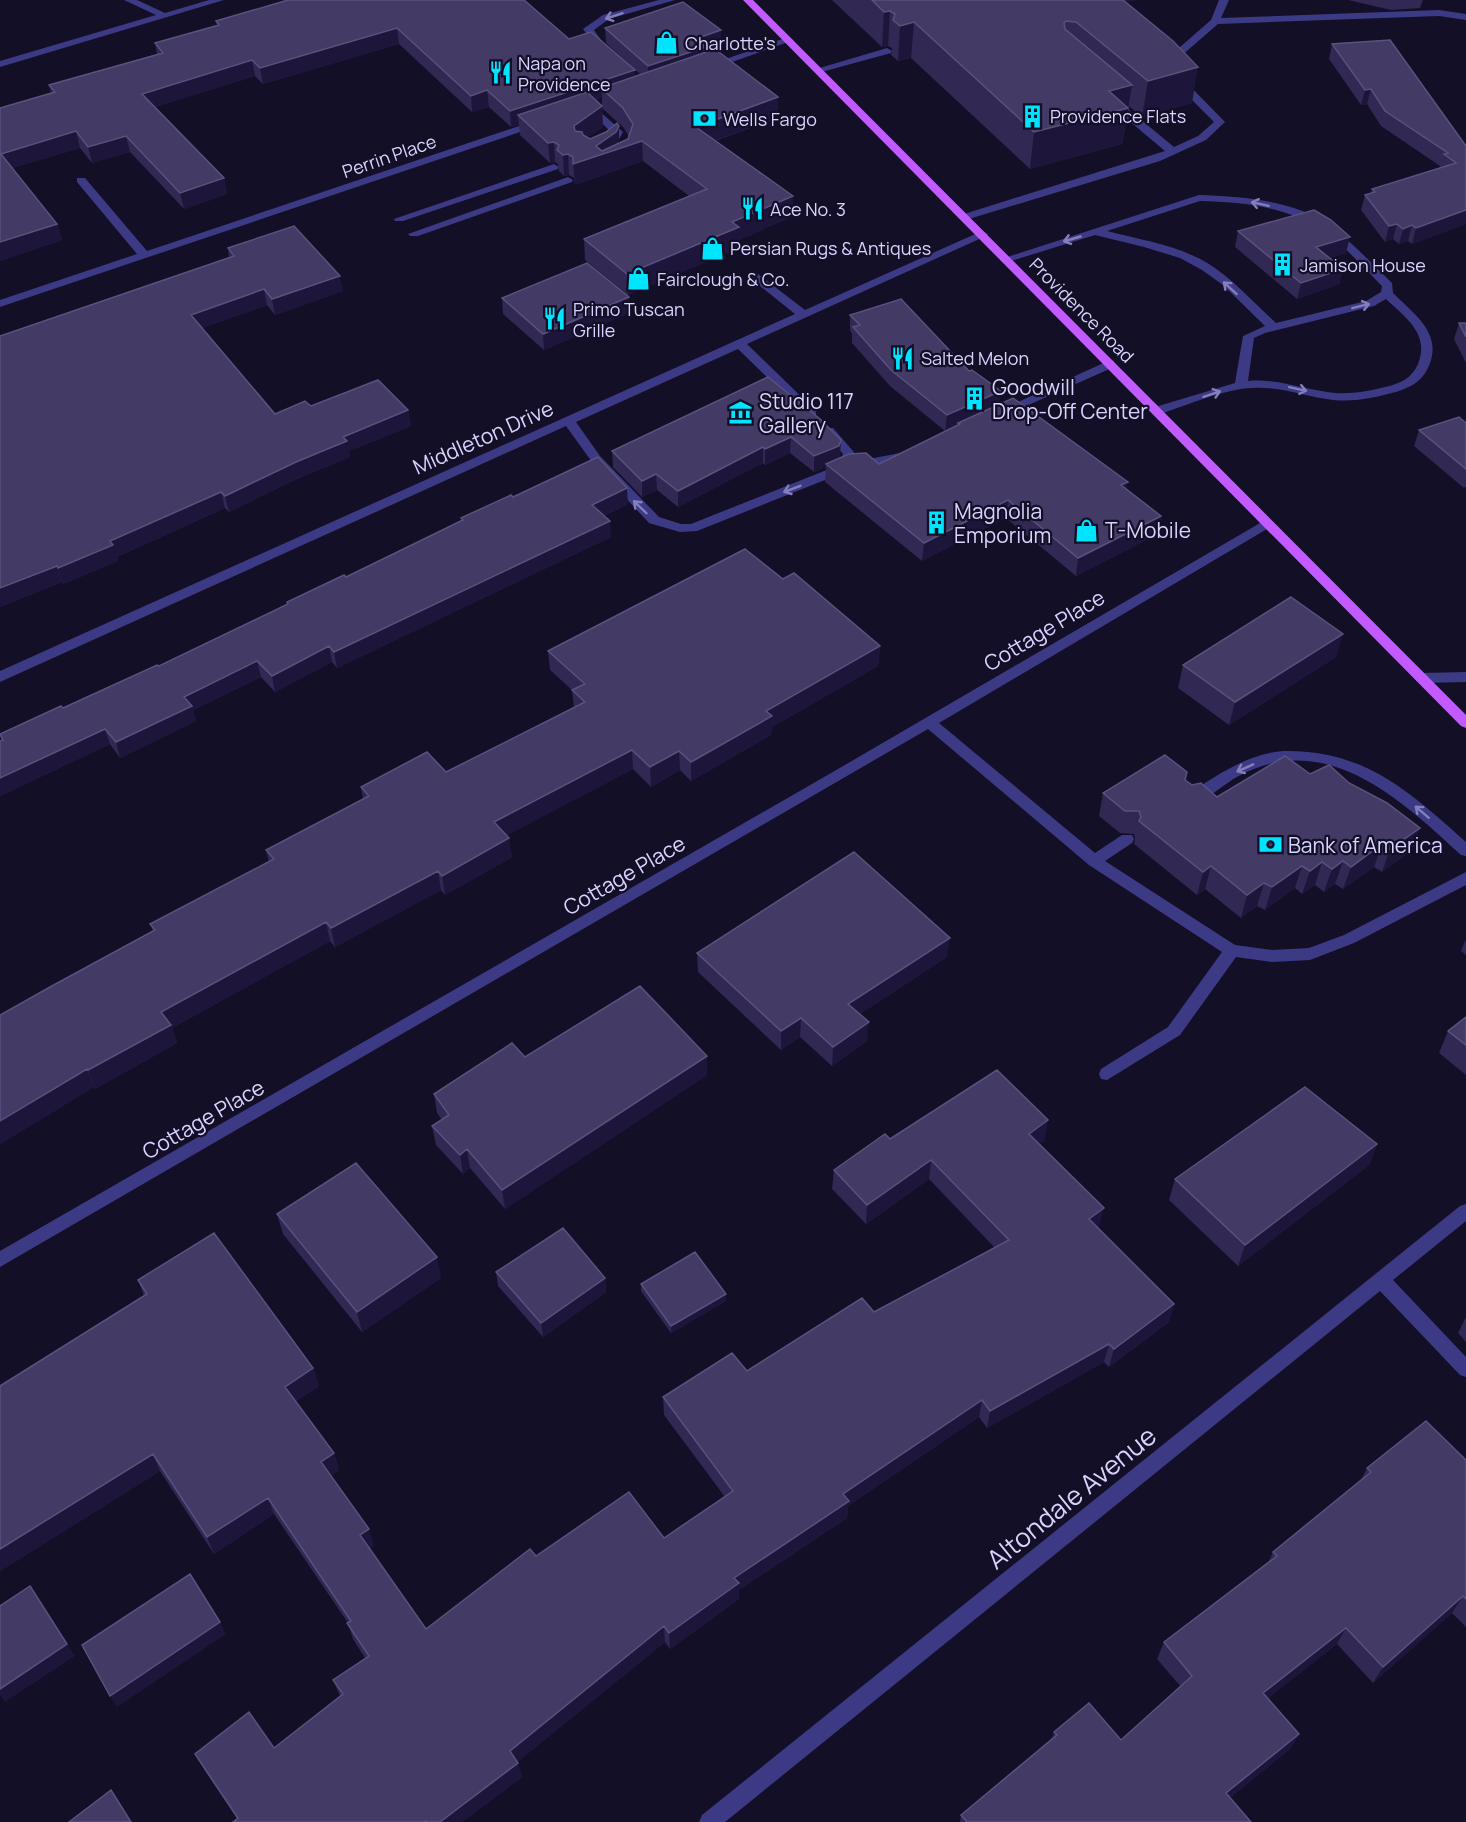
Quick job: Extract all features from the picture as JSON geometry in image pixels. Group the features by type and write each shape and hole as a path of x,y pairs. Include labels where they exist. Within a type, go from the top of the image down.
{"main road":[{"name":"Providence Road","path":"748,0 1466,723"}],"street":[{"path":"129,0 165,16"},
{"path":"0,64 219,0"},
{"path":"607,53 588,29 606,17 670,0"},
{"path":"965,217 1070,187 1173,152 1203,138 1220,122 1174,76 1168,62 1215,21 1224,0"},
{"path":"1215,21 1439,13 1466,17"},
{"path":"700,70 789,40"},
{"path":"819,70 887,51"},
{"path":"1101,91 1173,152"},
{"path":"606,101 585,108 615,129 624,139 620,147 609,151"},
{"name":"Perrin Place","path":"0,304 546,121"},
{"path":"604,135 615,129"},
{"path":"558,170 403,223 558,170"},
{"path":"81,180 145,256"},
{"path":"1007,259 1199,198 1238,199 1290,210 1326,227 1388,285 1388,294 1426,333 1430,343 1428,357 1419,375 1398,388 1349,397 1258,382 1240,385 1156,411"},
{"path":"1097,232 1173,252 1197,262 1215,274 1273,327"},
{"name":"Middleton Drive","path":"0,677 982,234"},
{"path":"754,276 803,314"},
{"path":"1240,385 1246,372 1246,349 1249,336 1261,330 1370,304 1388,294"},
{"path":"738,343 849,454 845,466"},
{"path":"991,417 1110,364"},
{"path":"568,420 596,459 654,520 680,528 692,528 845,466 885,462 913,452"},
{"name":"Cottage Place","path":"0,1260 929,722 1267,523"},
{"path":"1422,678 1466,677"},
{"path":"929,722 1094,861 1232,951 1272,956 1310,954 1349,939 1466,878"},
{"path":"1188,801 1236,772 1263,759 1290,755 1334,760 1365,770 1393,786 1466,851"},
{"path":"1094,861 1127,839"},
{"path":"1107,1074 1174,1031 1232,951"},
{"name":"Altondale Avenue","path":"709,1822 1466,1210"},
{"path":"1381,1280 1466,1369"}],"building":[{"path":"288,0 524,0 569,39 591,32 635,70 510,111 487,90 471,96 397,28 260,68 252,60 142,94 224,178 180,193 126,136 88,147 76,131 1,154 57,224 0,242 0,108 55,92 49,85 163,53 155,43 219,25 216,21"},
{"path":"872,0 1123,0 1173,41 1198,67 1148,81 1076,22 1066,21 1065,29 1132,85 1109,91 1128,108 1034,132 914,22 900,26 893,20 895,14 890,11 884,12"},
{"name":"Charlotte's","path":"683,2 721,30 695,39 706,47 648,66 605,28"},
{"path":"1390,40 1466,146 1466,210 1416,228 1412,225 1403,229 1397,224 1389,226 1365,195 1375,192 1372,189 1456,163 1444,154 1448,153 1385,111 1371,89 1365,90 1332,44"},
{"path":"715,49 778,97 696,127 793,196 732,222 739,227 627,274 584,239 707,189 642,141 573,164 573,157 568,154 563,155 557,150 559,145 554,142 548,143 518,115 587,92 602,106 574,126 575,131 582,132 590,139 606,132 617,123 619,126 616,132 596,146 602,151 628,139 633,124 623,108 601,88"},
{"path":"1314,210 1331,220 1350,237 1316,247 1343,269 1301,283 1238,231"},
{"path":"294,226 340,276 272,299 264,289 191,315 275,414 305,401 311,406 378,380 408,410 343,437 347,441 296,462 225,496 221,492 110,541 113,545 58,568 57,566 0,588 0,336 234,256 228,248"},
{"path":"587,263 629,297 543,334 502,298"},
{"path":"901,299 969,371 972,370 1001,391 947,415 891,370 853,327 860,325 850,315"},
{"path":"1459,323 1466,323 1466,337"},
{"path":"768,377 820,419 841,440 839,446 814,456 791,437 765,449 763,447 678,491 656,474 642,481 612,451"},
{"path":"1013,398 1128,482 1121,485 1161,516 1078,558 1008,500 924,543 826,464 849,454 866,453 879,464 960,424 958,423"},
{"path":"1459,417 1466,423 1466,469 1419,430"},
{"path":"598,457 627,488 592,505 610,521 334,652 329,646 272,676 257,661 184,697 192,706 116,742 105,729 0,778 0,741 3,740 0,734 159,666 288,604 287,602 344,575 346,577 463,520 461,518 511,495 513,497"},
{"path":"745,549 783,579 794,573 880,646 766,711 772,716 691,762 679,751 650,767 632,750 494,822 509,838 442,876 438,871 331,928 326,922 161,1012 171,1025 87,1069 0,1121 0,1015 155,930 150,924 274,859 266,850 369,796 361,787 427,752 446,772 585,702 572,690 585,684 548,651"},
{"path":"1291,597 1343,634 1235,702 1183,665"},
{"name":"Bank of America","path":"1165,755 1187,772 1185,780 1192,785 1201,783 1217,797 1285,756 1310,774 1329,765 1349,783 1387,803 1420,828 1390,849 1382,844 1351,867 1343,861 1332,869 1322,862 1310,871 1302,866 1272,887 1264,883 1247,895 1211,866 1203,872 1139,821 1141,817 1139,811 1125,811 1103,793"},
{"path":"854,852 950,938 848,1004 869,1022 833,1047 801,1018 781,1031 697,953"},
{"path":"640,986 707,1056 502,1190 467,1149 460,1155 432,1126 449,1115 434,1094 512,1043 525,1057"},
{"path":"1466,1017 1466,1045 1448,1031"},
{"path":"997,1070 1048,1120 1029,1134 1104,1208 1089,1219 1174,1304 1114,1349 1109,1344 990,1411 982,1400 843,1494 849,1501 734,1578 739,1583 669,1633 664,1626 510,1751 518,1763 440,1822 233,1822 238,1818 195,1754 249,1712 274,1748 343,1694 333,1680 369,1656 347,1623 351,1621 268,1498 207,1537 153,1454 0,1549 0,1386 147,1294 138,1280 214,1233 313,1368 285,1387 334,1453 321,1462 369,1529 360,1535 426,1629 530,1549 536,1556 629,1492 664,1538 733,1491 663,1397 732,1353 747,1371 862,1298 874,1312 1009,1240 931,1160 867,1205 834,1170 885,1134 890,1139"},
{"path":"1305,1087 1377,1144 1245,1245 1175,1179"},
{"path":"356,1163 437,1257 357,1312 277,1214"},
{"path":"563,1228 605,1278 541,1323 496,1272"},
{"path":"695,1252 726,1294 671,1326 641,1284"},
{"path":"1426,1421 1466,1460 1466,1599 1463,1596 1383,1667 1346,1628 1263,1693 1299,1734 1226,1793 1251,1822 967,1822 961,1815 1057,1735 1054,1732 1089,1703 1121,1740 1192,1676 1164,1642 1277,1556 1273,1552 1371,1472 1367,1468"},
{"path":"190,1574 220,1622 110,1696 82,1645"},
{"path":"30,1586 67,1644 0,1689 0,1606"},
{"path":"111,1790 131,1822 69,1822"}],"place":[{"name":"Charlotte's","path":"667,43"},
{"name":"Napa on Providence","path":"500,73"},
{"name":"Providence Flats","path":"1032,116"},
{"name":"Wells Fargo","path":"705,119"},
{"name":"Ace No. 3","path":"752,209"},
{"name":"Persian Rugs & Antiques","path":"712,248"},
{"name":"Jamison House","path":"1282,265"},
{"name":"Fairclough & Co.","path":"639,279"},
{"name":"Primo Tuscan Grille","path":"555,319"},
{"name":"Salted Melon","path":"903,358"},
{"name":"Goodwill Drop-Off Center","path":"974,399"},
{"name":"Studio 117 Gallery","path":"741,413"},
{"name":"Magnolia Emporium","path":"936,523"},
{"name":"T-Mobile","path":"1087,530"},
{"name":"Bank of America","path":"1270,845"}]}
